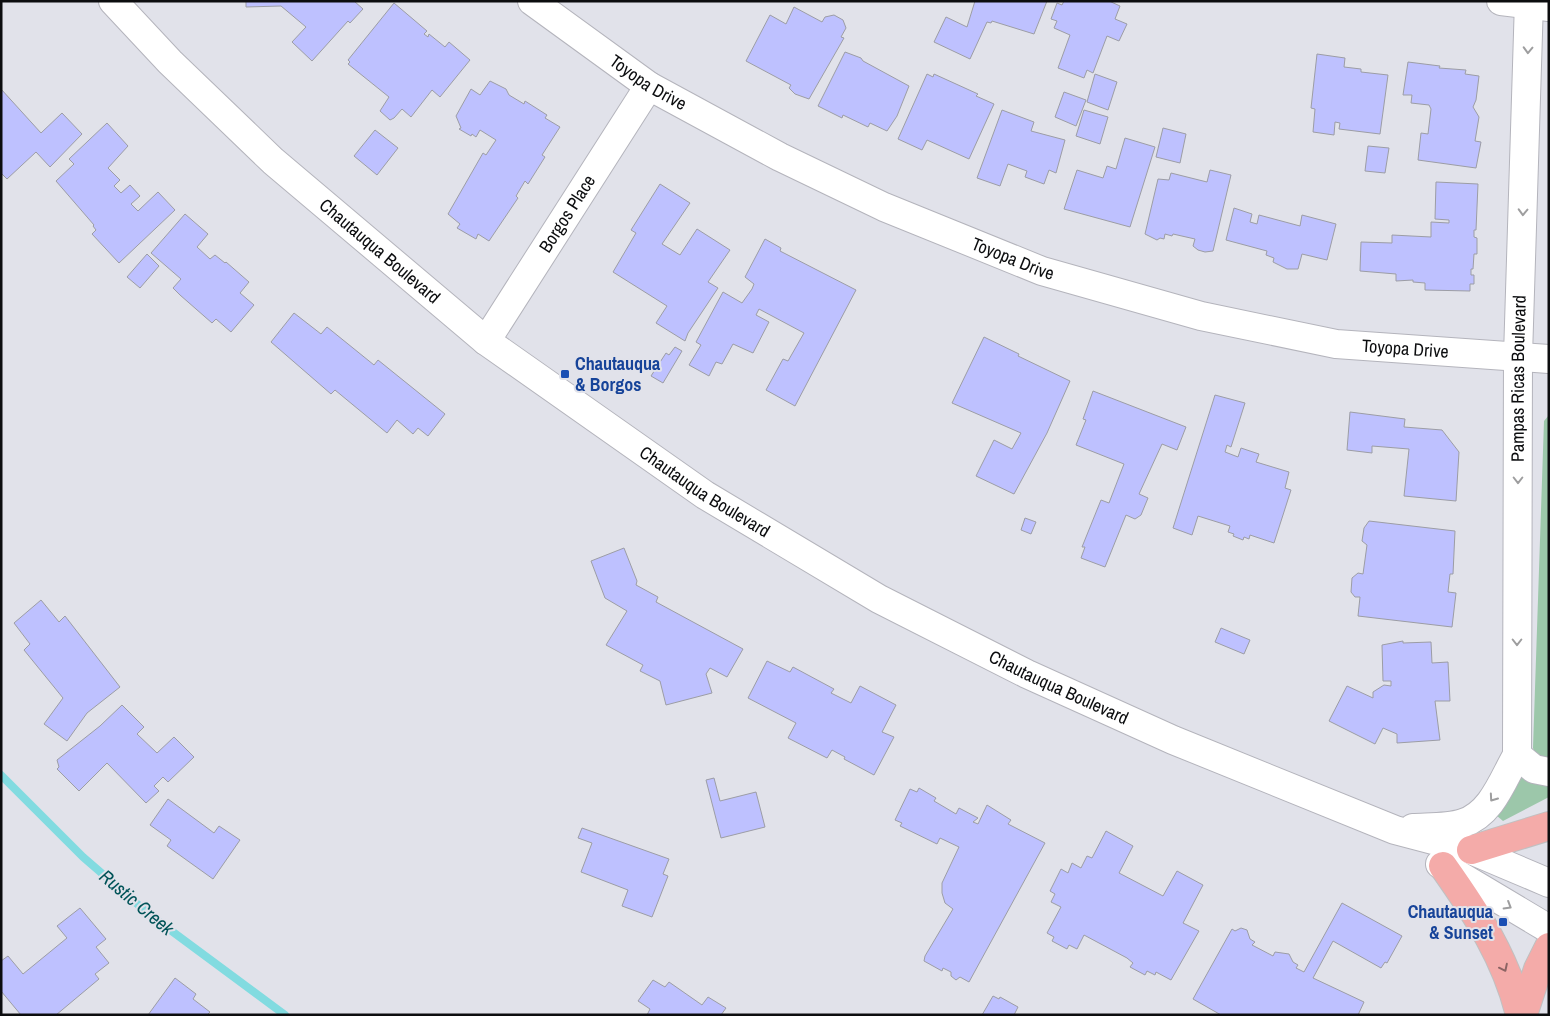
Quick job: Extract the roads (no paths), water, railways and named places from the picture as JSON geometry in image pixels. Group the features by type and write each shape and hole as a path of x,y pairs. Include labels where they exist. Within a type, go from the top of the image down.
{"main road":[{"path":"1471,850 1549,826"},
{"path":"1443,866 1480,919 1512,985 1521,1015"},
{"path":"1521,1015 1538,969 1549,947"}],"street":[{"name":"Chautauqua Boulevard","path":"113,1 170,62 273,161 486,341 705,495 878,598 1035,678 1173,740 1395,830 1471,850 1549,883"},
{"name":"Toyopa Drive","path":"532,1 649,86 780,157 884,207 1042,271 1201,316 1336,344 1549,359"},
{"path":"1501,1 1536,4"},
{"name":"Pampas Ricas Boulevard","path":"1395,830 1463,823 1479,814 1498,790 1517,755 1518,356 1536,4"},
{"name":"Borgos Place","path":"486,341 649,86"},
{"path":"1517,755 1534,769 1549,772"},
{"name":"Chautauqua Boulevard","path":"1395,830 1443,866 1549,929"}],"waterway":[{"name":"Rustic Creek","path":"1,775 83,857 150,915 285,1015"}],"place":[{"name":"Chautauqua & Borgos","path":"565,374"},
{"name":"Chautauqua & Sunset","path":"1503,922"}]}
